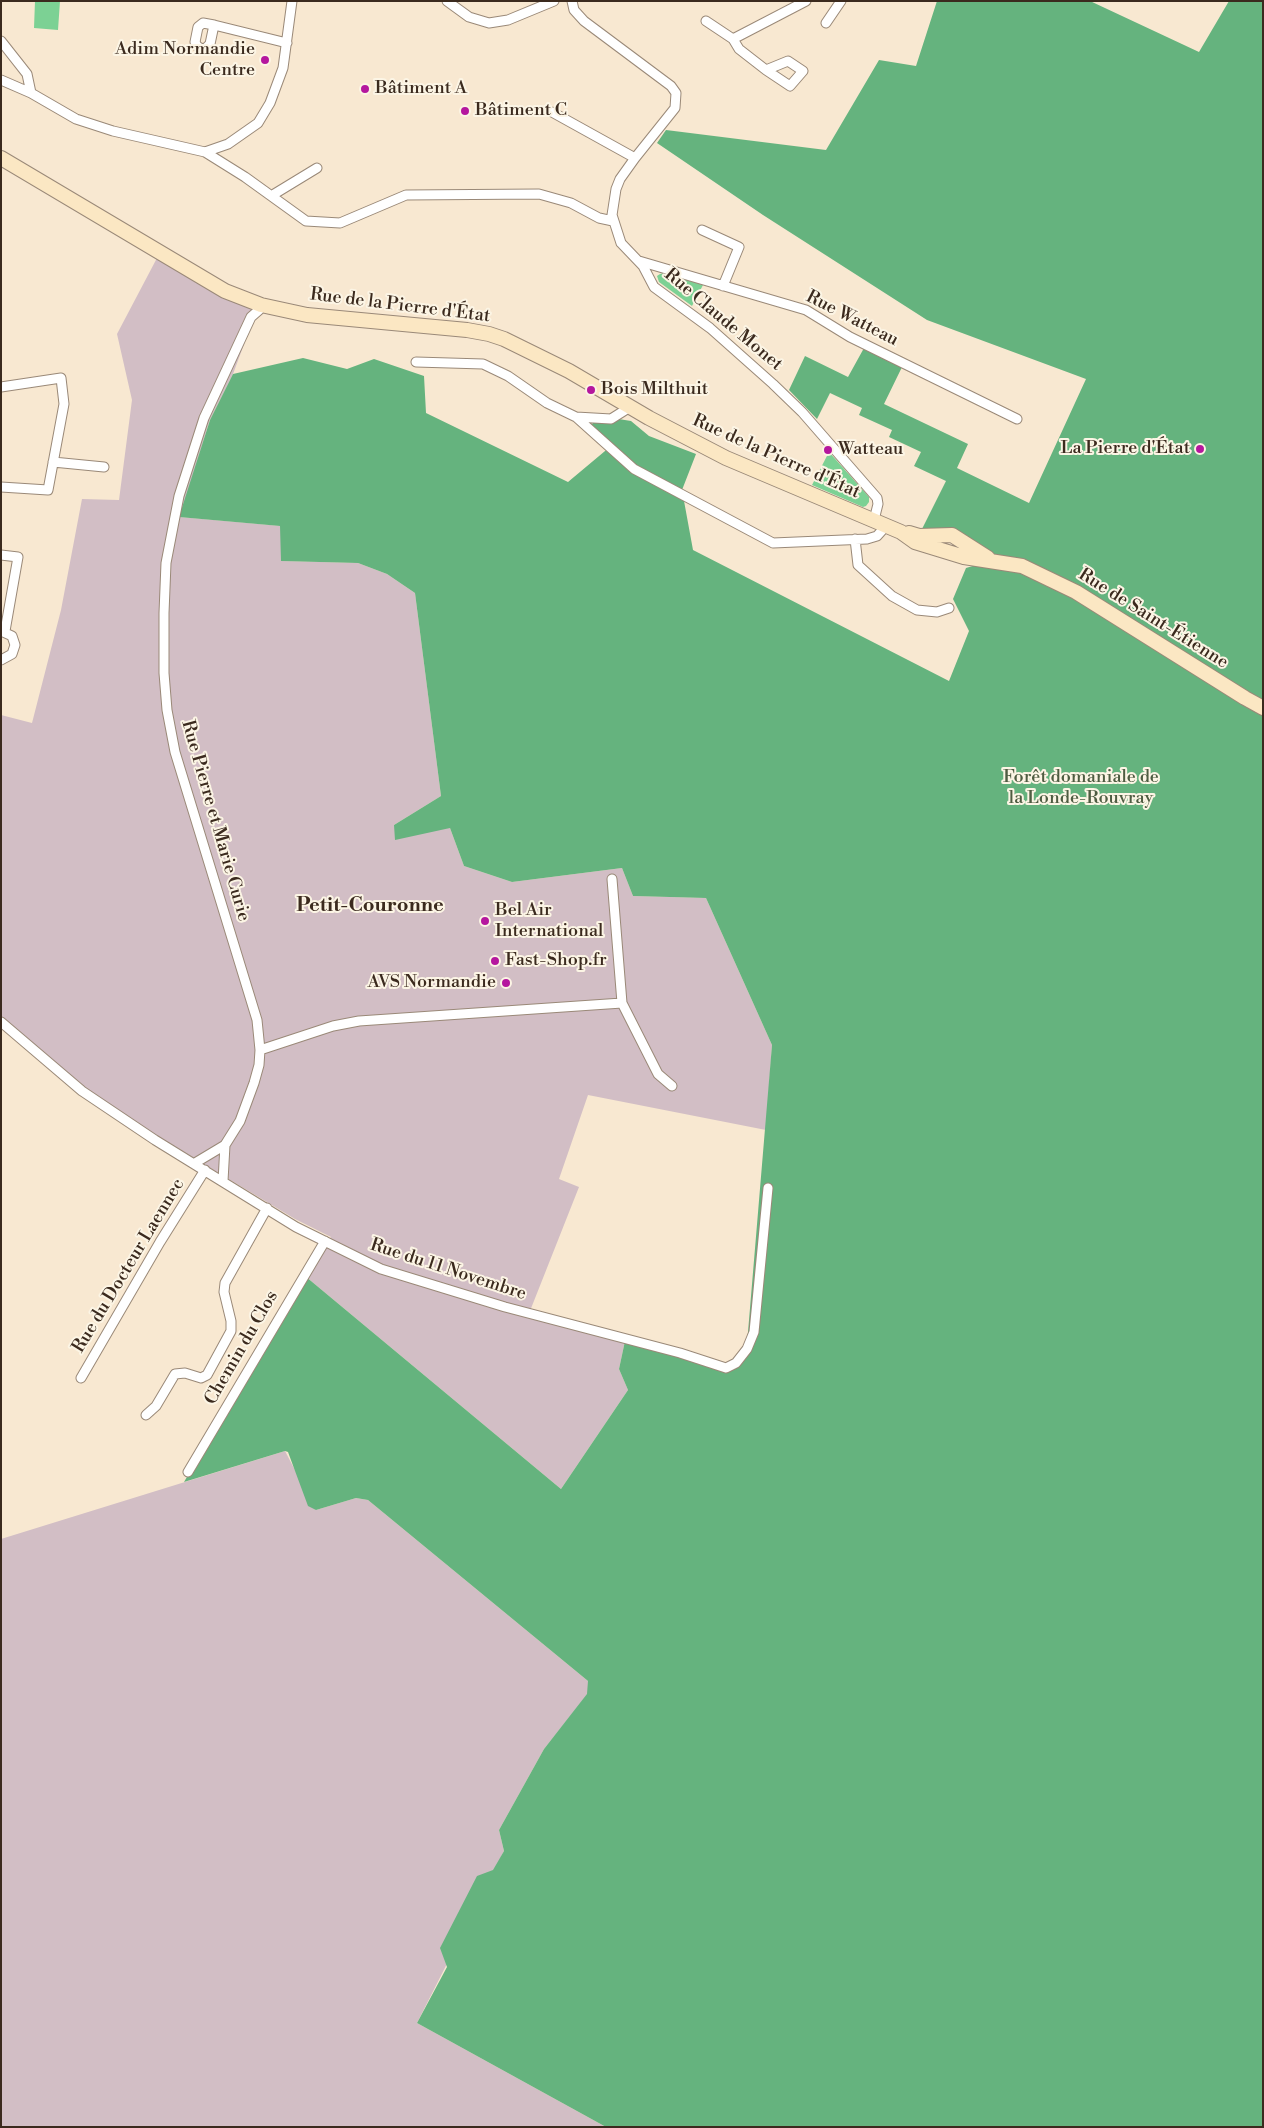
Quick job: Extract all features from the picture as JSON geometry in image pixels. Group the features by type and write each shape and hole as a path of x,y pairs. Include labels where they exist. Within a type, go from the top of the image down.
{"street":[{"path":"204,152 228,144 258,123 270,103 283,68 292,1"},
{"path":"447,1 469,18 489,23 508,20 554,1"},
{"name":"Rue Claude Monet","path":"572,1 574,10 584,22 674,90 677,97 676,108 635,158 620,179 616,189 613,200 613,221 621,243 643,266 654,287 710,328 802,412 878,498 880,523"},
{"path":"733,38 806,1"},
{"path":"826,23 841,1"},
{"path":"706,21 733,38 739,49 766,70"},
{"path":"214,25 287,43"},
{"path":"1,41 27,74 31,93"},
{"path":"1,80 31,93 76,119 113,131 204,152 245,176 306,221 340,223 406,195 539,194 571,203 598,218 613,221"},
{"path":"552,112 635,158"},
{"name":"Rue de la Pierre d'État","path":"1,158 225,291 261,305 308,314 489,334 548,360 630,407 726,458 901,532 920,536 952,535 993,561 1022,566"},
{"path":"271,196 317,168"},
{"path":"702,230 739,247 723,286"},
{"name":"Rue Watteau","path":"636,260 806,310 850,337 1017,419"},
{"name":"Rue Pierre et Marie Curie","path":"196,1163 225,1145 240,1121 254,1083 259,1065 260,1050 257,1020 175,752 167,710 164,673 163,627 166,563 174,516 187,468 204,418 252,317 261,305"},
{"path":"416,362 483,364 508,376 547,403 576,417 634,469 773,543 855,539 877,536 880,523"},
{"path":"1,387 61,378 64,404 48,490 1,487"},
{"path":"576,417 611,418 630,407"},
{"path":"53,462 104,467"},
{"path":"855,539 858,565 892,596 917,610 937,612 950,608"},
{"path":"1,555 18,557 3,631 12,636 15,645 12,654 1,660"},
{"name":"Rue de Saint-Étienne","path":"1022,566 1076,592 1263,708"},
{"path":"612,879 622,1003 658,1074 672,1086"},
{"path":"260,1050 333,1026 359,1021 622,1003"},
{"name":"Rue du 11 Novembre","path":"3,1028 82,1091 155,1140 196,1163 296,1227 325,1241 387,1270 505,1307 680,1353 726,1368 736,1363 747,1350 754,1332 768,1188"},
{"name":"Rue Pierre et Marie Curie","path":"223,1181 225,1145"},
{"name":"Rue du Docteur Laennec","path":"81,1378 160,1242 205,1170"},
{"path":"146,1415 156,1406 175,1374 185,1373 201,1378 207,1375 231,1332 231,1321 224,1292 225,1283 267,1208"},
{"name":"Chemin du Clos","path":"188,1472 325,1241"}],"shaded area":[{"path":"157,258 256,312 233,374 210,420 180,517 281,526 282,561 358,563 387,574 415,593 441,796 394,825 450,828 464,866 512,882 622,868 633,896 706,898 772,1045 766,1130 588,1095 559,1179 579,1187 528,1316 625,1341 619,1369 628,1390 561,1489 305,1276 331,1237 295,1219 159,1137 82,1087 1,1017 1,715 32,723 61,610 82,499 119,500 132,400 117,334"},
{"path":"285,1451 316,1510 356,1498 368,1500 588,1681 588,1694 544,1749 499,1830 504,1851 417,2023 606,2127 1,2127 1,1539"}],"green space":[{"path":"35,1 60,1 58,30 34,28"},
{"name":"Forêt domaniale de la Londe-Rouvray","path":"937,1 1090,1 1199,52 1229,1 1263,1 1263,2127 606,2127 417,2023 447,1967 440,1948 477,1876 493,1870 504,1851 499,1830 544,1749 587,1694 588,1681 368,1500 356,1498 316,1510 308,1506 288,1452 285,1451 184,1482 305,1276 561,1489 628,1390 619,1369 625,1341 722,1370 747,1344 772,1045 706,898 633,896 622,868 512,882 464,866 450,828 395,840 394,825 441,796 415,593 387,574 358,563 281,561 280,526 179,517 210,420 233,374 303,358 347,369 374,359 424,376 426,413 568,482 611,446 591,425 600,416 631,421 649,436 696,454 682,490 693,550 949,681 969,631 953,599 966,568 1003,557 921,531 946,481 914,466 921,452 889,437 892,430 859,415 862,408 830,393 817,419 789,390 805,356 848,377 864,348 902,367 884,404 968,444 957,468 1029,503 1086,379 927,320 763,215 657,143 666,130 826,150 879,60 916,66"},
{"path":"664,273 703,285 692,306 659,282 657,276"},
{"path":"829,452 869,497 869,502 866,506 863,507 812,485"}],"place":[{"name":"Adim Normandie Centre","path":"265,60"},
{"name":"Bâtiment A","path":"365,89"},
{"name":"Bâtiment C","path":"465,111"},
{"name":"Bois Milthuit","path":"591,390"},
{"name":"La Pierre d'État","path":"1200,449"},
{"name":"Watteau","path":"828,450"},
{"name":"Bel Air International","path":"485,921"},
{"name":"Fast-Shop.fr","path":"495,961"},
{"name":"AVS Normandie","path":"506,983"}],"district":[{"name":"Petit-Couronne","path":"370,906"}]}
